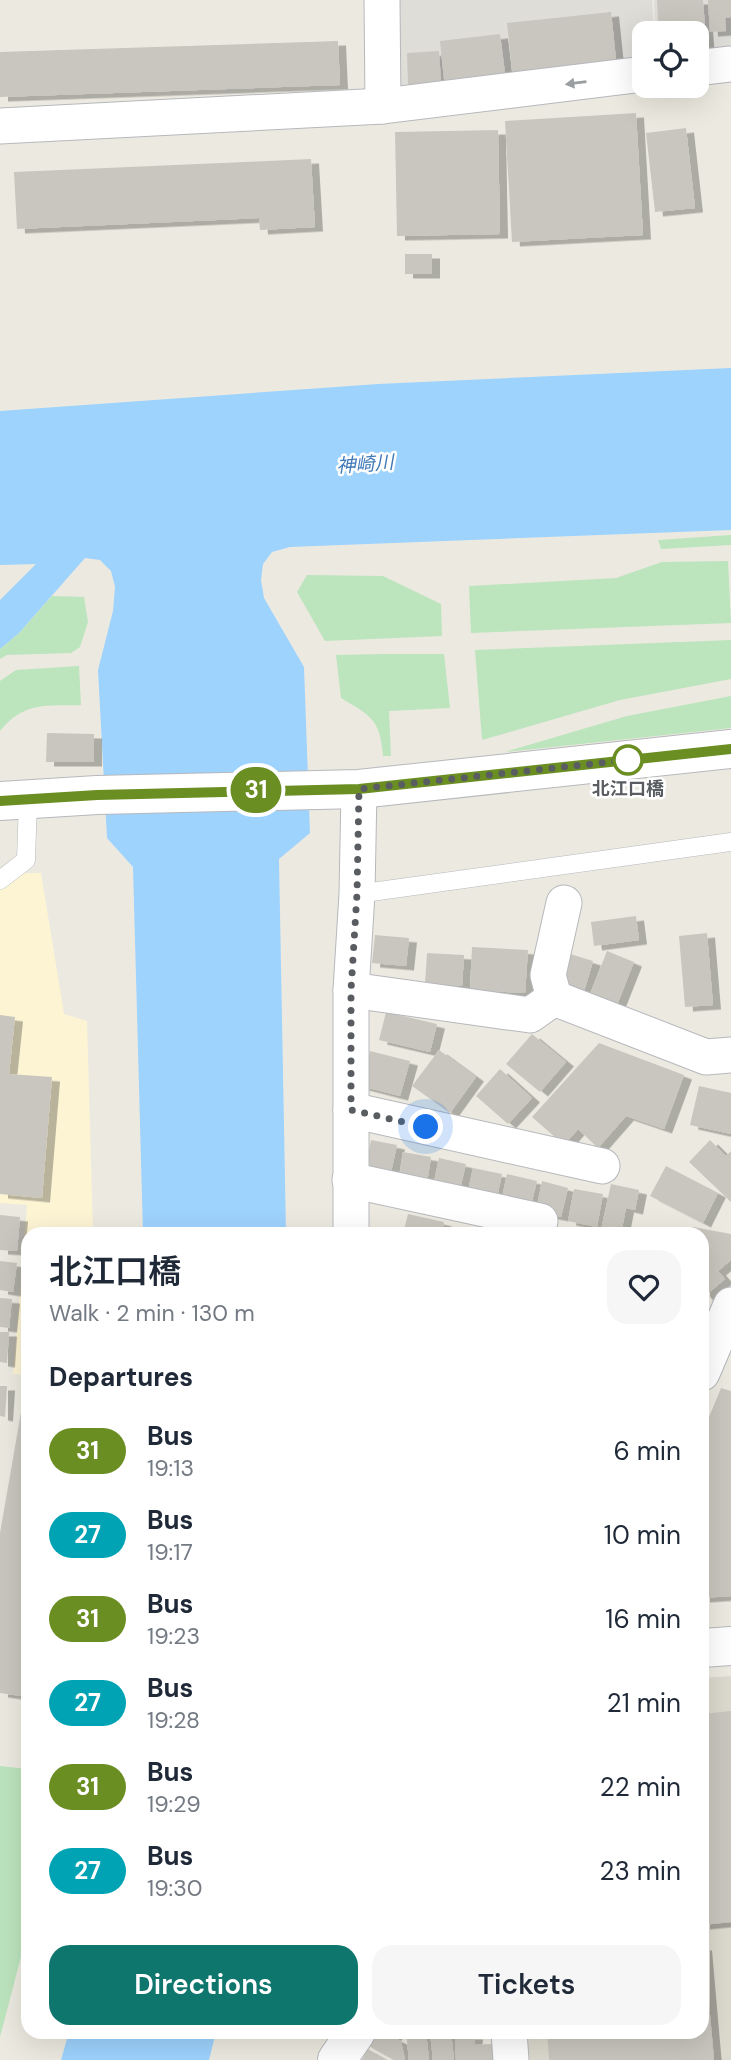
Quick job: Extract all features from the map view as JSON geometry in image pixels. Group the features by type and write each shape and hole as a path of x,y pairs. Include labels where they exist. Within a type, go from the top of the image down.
{"street":[{"path":"382,0 383,106"},
{"path":"709,67 731,64"},
{"path":"0,126 383,106 632,76"},
{"path":"14,800 97,795 359,789 731,749"},
{"path":"351,1227 351,990 357,894 359,789"},
{"path":"554,998 548,975 564,903"},
{"path":"351,990 530,1015 554,998"},
{"path":"554,998 706,1057 731,1055"},
{"path":"351,1110 602,1166"},
{"path":"350,1180 540,1222"},
{"path":"709,1360 727,1325"},
{"path":"709,1648 731,1646"},
{"path":"337,2060 351,2039"},
{"path":"510,2039 511,2060"}],"lane":[{"path":"0,880 26,860 14,800"},
{"path":"357,894 731,842"}],"shaded area":[{"path":"400,0 652,0 653,21 632,21 632,68 400,92"},
{"path":"654,0 731,0 731,56 709,59 709,21 655,21"},
{"path":"0,873 41,873 64,1014 87,1021 93,1227 25,1227 27,1205 0,1203"},
{"path":"21,1277 21,1375 13,1374"},
{"path":"731,1676 731,2060 523,2060 522,2039 709,2039 709,1678"}],"green space":[{"path":"731,535 731,545 661,549 658,540"},
{"path":"728,561 731,623 471,633 469,586 616,578 662,562"},
{"path":"307,575 383,576 441,604 442,636 325,641 297,592"},
{"path":"52,596 84,597 88,622 80,647 71,653 7,655 0,659 0,649 19,633"},
{"path":"731,640 731,679 620,700 482,740 475,650"},
{"path":"444,654 450,708 389,711 391,756 383,756 379,734 372,720 341,698 336,655"},
{"path":"79,666 81,705 47,706 27,710 9,721 0,731 0,681 16,670"},
{"path":"731,696 731,728 505,752 627,716"},
{"path":"0,1766 21,1768 21,1957 0,2037"}],"water":[{"name":"神崎川","path":"731,368 731,530 290,547 272,552 263,564 261,580 264,598 304,667 310,833 279,859 286,1227 143,1227 133,867 107,838 98,670 113,611 115,587 111,571 100,560 85,558 19,633 0,649 0,600 36,564 0,565 0,411 378,384"},
{"path":"67,2039 214,2039 209,2060 61,2060"}],"building":[{"path":"657,0 703,0 705,21 658,21"},
{"path":"708,0 731,0 731,17 725,18 726,31 710,32"},
{"path":"611,12 617,69 513,80 507,23"},
{"path":"500,34 506,81 445,88 440,41"},
{"path":"338,41 340,85 0,97 0,52"},
{"path":"439,51 441,83 408,85 407,53"},
{"path":"636,113 643,235 512,242 505,121"},
{"path":"686,128 695,208 655,212 646,133"},
{"path":"498,130 500,234 397,236 395,132"},
{"path":"311,159 315,227 260,230 259,218 17,229 14,172"},
{"path":"405,254 432,254 432,274 405,274"},
{"path":"47,733 94,734 94,762 46,762"},
{"path":"636,916 639,940 594,946 591,922"},
{"path":"707,933 713,1005 685,1007 679,936"},
{"path":"375,935 409,938 406,966 372,963"},
{"path":"472,947 528,950 525,993 470,990"},
{"path":"607,951 634,962 615,1010 588,999"},
{"path":"427,953 464,955 462,986 425,984"},
{"path":"567,953 593,961 583,995 567,990 560,978"},
{"path":"386,1012 437,1024 430,1052 379,1040"},
{"path":"0,1015 15,1017 9,1074 52,1077 42,1198 0,1194"},
{"path":"532,1034 566,1062 540,1092 506,1064"},
{"path":"599,1043 684,1075 664,1129 626,1116 598,1148 578,1129 564,1145 532,1117"},
{"path":"439,1050 476,1077 450,1113 412,1086"},
{"path":"370,1051 410,1061 400,1096 361,1086"},
{"path":"500,1069 532,1098 508,1124 476,1096"},
{"path":"699,1086 731,1093 731,1134 690,1125"},
{"path":"371,1140 397,1145 391,1172 366,1167"},
{"path":"710,1140 726,1156 731,1151 731,1202 689,1162"},
{"path":"403,1152 431,1157 427,1182 399,1177"},
{"path":"439,1158 466,1164 459,1193 433,1187"},
{"path":"666,1166 718,1193 703,1223 650,1196"},
{"path":"473,1168 502,1174 496,1202 467,1196"},
{"path":"507,1174 537,1181 530,1209 501,1203"},
{"path":"542,1181 568,1188 561,1217 536,1212"},
{"path":"611,1184 639,1190 635,1210 626,1208 622,1227 602,1227"},
{"path":"574,1189 603,1194 597,1227 568,1221"},
{"path":"408,1214 444,1222 443,1227 405,1227"},
{"path":"0,1215 20,1217 17,1251 0,1250"},
{"path":"709,1230 731,1234 731,1260 718,1271 725,1279 709,1293"},
{"path":"0,1261 17,1263 13,1292 0,1290"},
{"path":"0,1298 12,1299 9,1328 0,1327"},
{"path":"0,1332 9,1332 7,1363 0,1362"},
{"path":"0,1386 7,1386 5,1417 0,1416"},
{"path":"721,1388 731,1391 731,1596 709,1598 709,1417"},
{"path":"21,1412 21,1696 0,1693 0,1533"},
{"path":"731,1711 731,1922 709,1924 709,1713"},
{"path":"709,2003 714,2060 549,2060 548,2039 709,2039"},
{"path":"368,2039 397,2039 401,2041 405,2060 394,2060 365,2044"},
{"path":"407,2039 427,2039 429,2060 409,2060"},
{"path":"431,2039 452,2039 454,2060 433,2060"},
{"path":"455,2039 475,2039 474,2045 492,2044 493,2060 456,2060"},
{"path":"368,2049 387,2060 362,2060"}],"bus line":[{"name":"31","path":"0,801 97,795 359,789 731,749"}],"place":[{"name":"北江口橋","path":"628,760"}],"route":[{"path":"426,1127 351,1110 351,990 357,894 359,789 628,760"}]}
